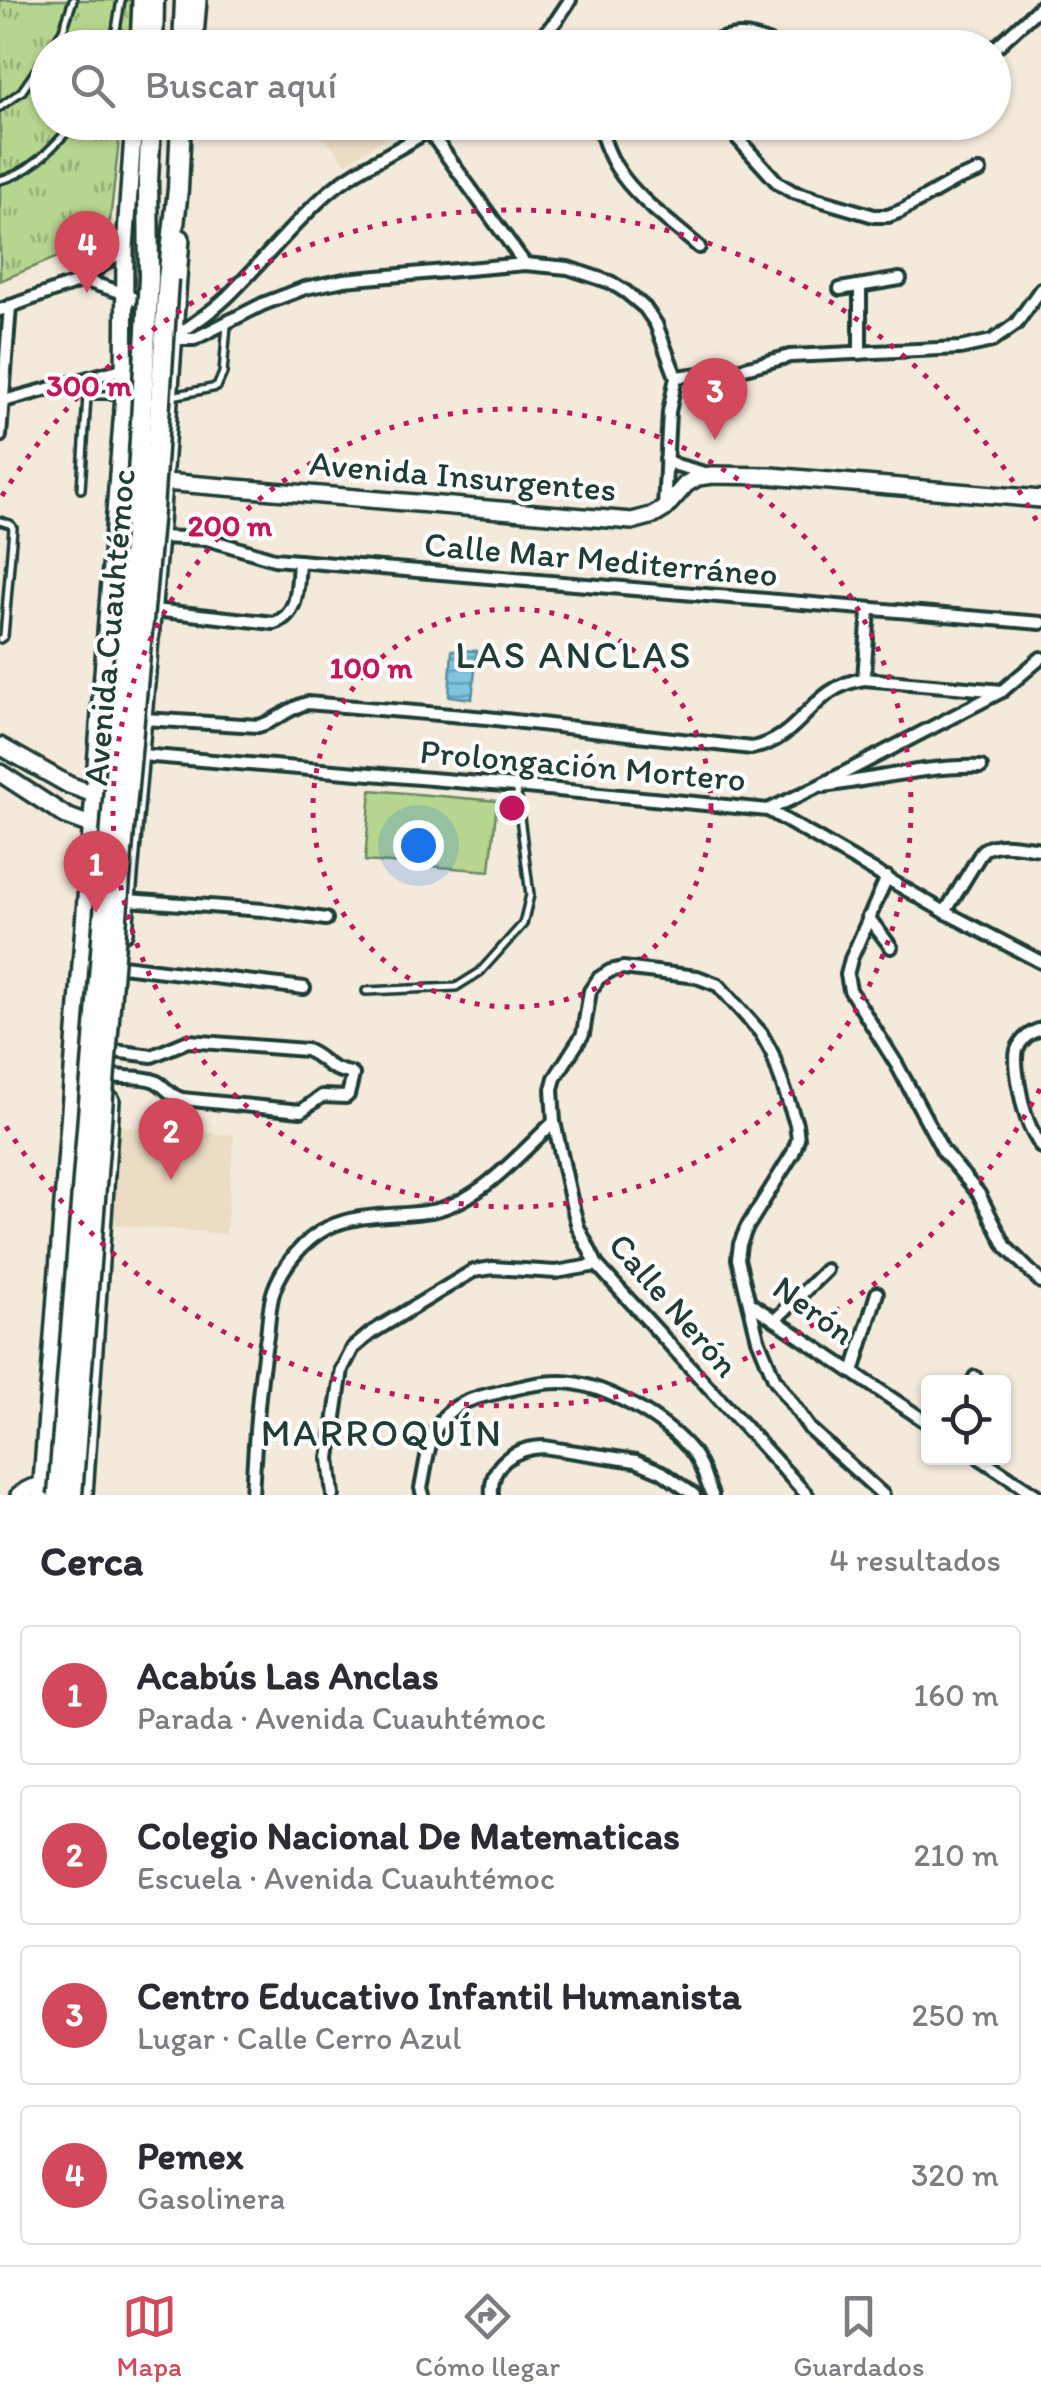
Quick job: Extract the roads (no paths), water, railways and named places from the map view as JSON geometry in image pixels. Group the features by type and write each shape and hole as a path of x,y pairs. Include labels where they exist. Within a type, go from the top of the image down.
{"main road":[{"path":"154,0 154,30"},
{"path":"190,30 199,1"},
{"name":"Avenida Cuauhtémoc","path":"84,1494 122,852 152,510 159,278 148,180 149,140"},
{"name":"Avenida Cuauhtémoc","path":"47,1492 136,510 159,278 178,189 179,140"}],"street":[{"path":"140,30 141,0"},
{"path":"548,30 570,0"},
{"path":"196,30 199,1"},
{"path":"1011,33 1041,6"},
{"path":"47,1492 126,368 125,248 133,140"},
{"path":"18,1495 27,1489 84,1494 114,1051 160,537 188,140"},
{"path":"2,402 126,368 173,340 220,304 329,192 368,164 412,140"},
{"path":"435,140 525,264"},
{"path":"604,140 618,170 637,192 699,247"},
{"path":"739,140 778,183 793,192 874,216 900,211 980,171"},
{"path":"0,436 5,308 82,280 125,248"},
{"path":"173,340 194,339 263,304 305,288 344,280 525,264 568,268 610,282 645,308 656,324 676,378 669,412 664,509"},
{"path":"840,289 900,279"},
{"path":"82,280 126,294 155,311 173,340"},
{"path":"860,286 860,352"},
{"path":"676,378 741,369 790,356 960,348 992,341 1016,324 1041,288"},
{"path":"666,460 712,475 771,476 1041,499"},
{"name":"Avenida Insurgentes","path":"164,482 632,521 654,515 686,484 712,475"},
{"name":"Calle Mar Mediterráneo","path":"160,537 207,539 274,559 1041,623"},
{"path":"153,610 274,623 285,619 294,609 299,561"},
{"path":"864,680 868,610"},
{"path":"768,810 1002,692 1041,658"},
{"path":"144,719 258,726 307,703 488,718 752,748 771,744 786,734 838,686 864,680 1002,692"},
{"path":"0,746 69,785 136,808"},
{"name":"Prolongación Mortero","path":"141,755 768,810 945,912 1041,962"},
{"path":"817,787 932,768 982,768"},
{"path":"0,774 66,816 134,838"},
{"path":"945,912 989,846 1041,849"},
{"path":"887,878 850,959 850,990 898,1064 943,1152 979,1194 1006,1247 1041,1282"},
{"path":"127,900 326,919"},
{"path":"868,917 890,947"},
{"path":"122,966 304,988"},
{"name":"Calle Nerón","path":"793,1153 798,1139 796,1124 772,1053 760,1033 718,985 698,977 622,968 599,978 590,991 584,1034 555,1078 552,1090 554,1122 578,1226 597,1265 806,1495"},
{"path":"1041,1029 1023,1040 1016,1052 1028,1122 1041,1146"},
{"path":"113,1076 152,1080 170,1095 182,1099 301,1111 322,1096 346,1097 352,1075 333,1070 306,1050 188,1041 152,1056 114,1051"},
{"path":"252,1495 257,1399 273,1292 288,1264 308,1241 330,1226 354,1219 436,1210 462,1200 488,1183 554,1122"},
{"name":"Nerón","path":"793,1153 740,1244 738,1259 750,1303 921,1418"},
{"path":"333,1495 330,1458 342,1368 353,1348 473,1272 494,1268 556,1272 597,1265"},
{"path":"776,1319 826,1270"},
{"path":"853,1372 877,1293"},
{"path":"750,1303 758,1340 774,1378 810,1429 883,1495"},
{"path":"423,1495 431,1440 440,1421 455,1406 475,1397 540,1382 594,1388 664,1424 694,1454 712,1495"},
{"path":"492,1495 490,1488 497,1468 513,1453 543,1447 636,1461 662,1472 694,1495"},
{"path":"991,1465 1036,1495"}],"lane":[{"path":"64,30 73,0"},
{"path":"116,30 122,0"},
{"path":"0,107 22,91 30,79"},
{"path":"0,180 35,164 58,140"},
{"path":"170,396 217,387 223,373 228,322"},
{"path":"81,489 89,378"},
{"path":"88,395 124,395"},
{"path":"0,521 13,528 4,636 0,640"},
{"path":"366,990 456,987 480,972 523,924 530,895 516,786"}],"water":[{"path":"452,650 477,651 472,699 449,696"}],"place":[{"name":"Pemex","path":"87,293"},
{"name":"Centro Educativo Infantil Humanista","path":"715,440"},
{"name":"Acabús Las Anclas","path":"96,913"},
{"name":"Colegio Nacional De Matematicas","path":"171,1180"}],"district":[{"name":"LAS ANCLAS","path":"574,655"},
{"name":"MARROQUÍN","path":"382,1433"}]}
